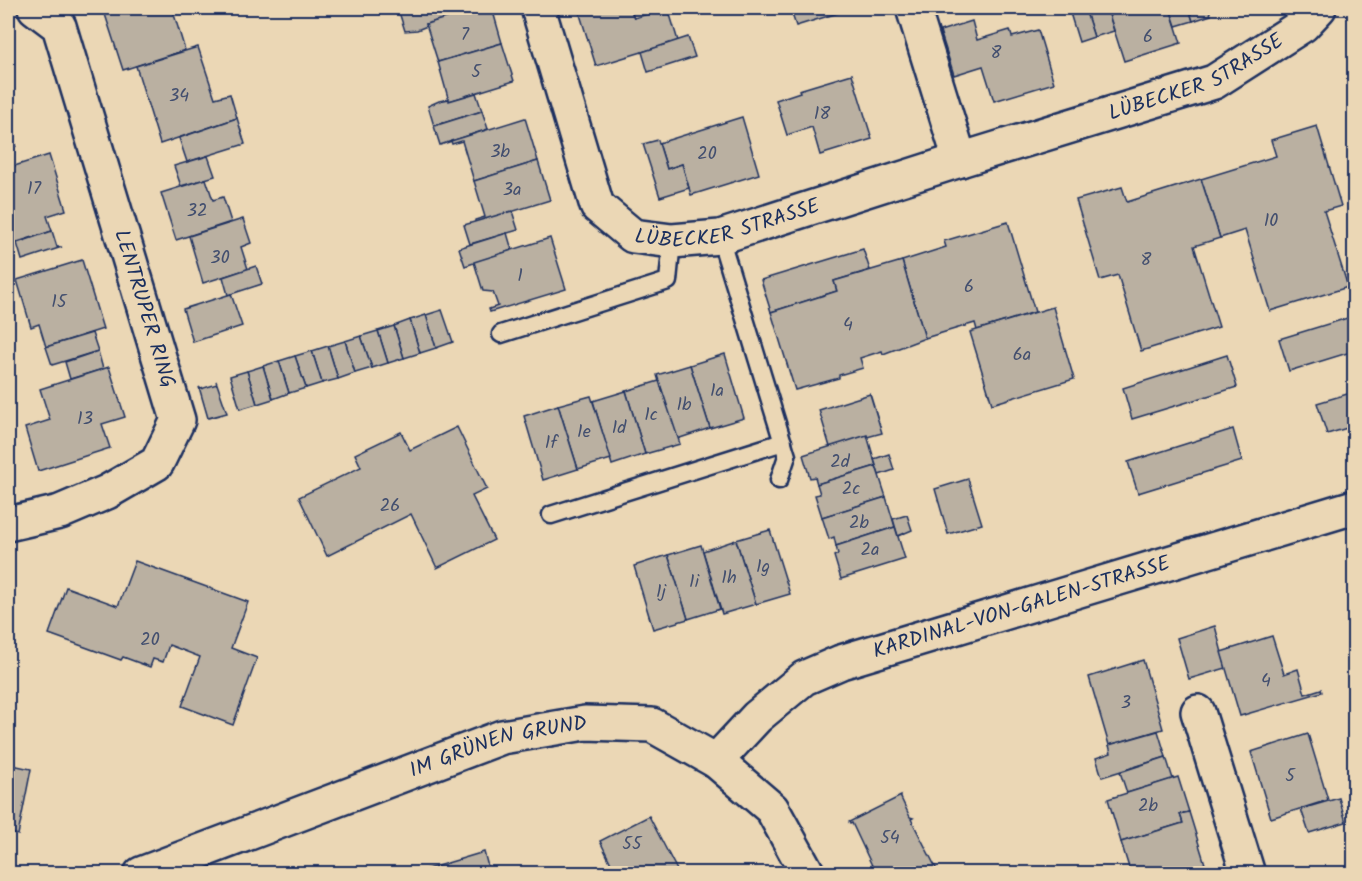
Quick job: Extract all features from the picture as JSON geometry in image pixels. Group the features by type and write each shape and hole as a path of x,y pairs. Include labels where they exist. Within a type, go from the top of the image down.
{"street":[{"name":"LENTRUPER RING","path":"8,524 60,512 107,492 157,464 178,420 59,26 35,8"},
{"name":"LÜBECKER STRASSE","path":"538,8 597,206 633,236 672,241 720,237 1214,82 1302,26 1319,8"},
{"path":"913,8 960,160"},
{"name":"KARDINAL-VON-GALEN-STRASSE","path":"716,761 757,717 804,678 841,662 1354,507"},
{"path":"1198,712 1248,873"},
{"name":"IM GRÜNEN GRUND","path":"141,873 502,737 585,723 651,725 716,761 772,809 808,873"}],"lane":[{"path":"720,237 787,456 779,480"},
{"path":"501,334 668,281 672,241"},
{"path":"551,514 783,442"}],"building":[{"path":"103,8 172,8 185,50 123,70"},
{"path":"413,8 450,8 453,16 426,24 427,26 417,30 405,31 399,12"},
{"path":"479,8 492,8 502,43 438,62 426,24"},
{"path":"578,8 630,8 634,18 668,8 678,41 596,66"},
{"path":"790,8 836,8 838,13 796,26"},
{"path":"1107,8 1114,31 1094,37 1085,9"},
{"path":"1107,8 1170,8 1181,43 1124,61"},
{"path":"1170,8 1189,8 1193,21 1176,26"},
{"path":"1189,8 1208,8 1211,15 1193,21"},
{"path":"1085,9 1094,37 1079,42 1070,13"},
{"path":"972,21 977,40 1010,30 1012,37 1038,30 1054,83 994,101 983,66 954,75 940,31"},
{"path":"688,37 695,57 648,72 642,52"},
{"path":"502,43 514,81 449,101 438,62"},
{"path":"198,47 215,98 230,94 237,118 160,144 136,66"},
{"path":"852,74 872,139 820,155 812,127 787,135 776,100 800,92 799,90"},
{"path":"476,93 482,111 434,126 428,106 439,101 449,99 449,101"},
{"path":"482,111 488,129 440,145 434,126"},
{"path":"742,117 759,174 691,195 682,164 667,169 659,143"},
{"path":"237,118 245,144 187,162 179,138"},
{"path":"525,118 538,161 474,181 462,141 452,144 451,141"},
{"path":"1317,126 1341,206 1324,211 1348,287 1270,311 1245,230 1220,238 1201,179 1276,156 1271,140"},
{"path":"11,127 16,146 8,149 8,128"},
{"path":"658,140 667,169 682,164 689,188 660,197 643,144"},
{"path":"49,155 66,210 47,216 52,231 8,245 8,168"},
{"path":"208,156 215,176 181,186 174,166"},
{"path":"538,161 550,200 475,223 475,220 485,217 474,181"},
{"path":"206,179 213,200 223,197 231,222 176,240 161,193"},
{"path":"1201,179 1220,238 1194,246 1219,327 1141,351 1118,275 1100,280 1076,200 1122,187 1127,202"},
{"path":"512,211 518,230 470,244 464,225"},
{"path":"243,219 251,243 241,247 248,269 203,283 189,236"},
{"path":"1008,222 1035,312 977,330 975,323 925,338 902,261 946,247 944,241"},
{"path":"52,231 57,247 62,247 22,260 17,243"},
{"path":"507,233 512,250 465,266 459,248"},
{"path":"550,238 566,289 490,312 489,309 498,306 493,292 483,291 474,262"},
{"path":"863,249 870,270 834,281 837,291 771,312 761,280"},
{"path":"82,260 103,329 46,347 39,324 31,327 17,280"},
{"path":"902,261 925,338 883,354 882,351 860,358 863,368 839,375 839,378 795,390 771,312 837,291 834,281"},
{"path":"256,266 262,284 228,295 223,277"},
{"path":"231,294 242,326 193,342 183,309"},
{"path":"1053,307 1074,379 992,404 970,332"},
{"path":"442,310 453,342 436,348 426,315"},
{"path":"426,315 436,348 420,353 410,320"},
{"path":"1354,316 1354,351 1289,371 1279,339"},
{"path":"410,320 420,353 404,358 394,326"},
{"path":"394,326 404,358 388,363 378,331"},
{"path":"378,331 388,363 372,368 361,336"},
{"path":"92,333 98,351 52,365 46,347"},
{"path":"361,336 372,368 355,373 345,341"},
{"path":"345,341 355,373 338,379 328,346"},
{"path":"328,346 338,379 322,383 312,351"},
{"path":"98,351 103,369 70,379 65,362"},
{"path":"312,351 322,383 306,388 295,356"},
{"path":"725,354 744,418 710,428 690,365"},
{"path":"1227,355 1237,387 1132,419 1123,388"},
{"path":"295,356 306,388 289,393 279,361"},
{"path":"279,361 289,393 273,399 263,366"},
{"path":"690,365 710,428 677,439 657,375"},
{"path":"263,366 273,399 257,404 247,371"},
{"path":"109,367 125,417 102,424 110,448 38,471 25,428 50,420 40,389"},
{"path":"247,371 257,404 240,409 230,376"},
{"path":"216,381 227,413 208,418 199,387 201,389 217,384"},
{"path":"659,381 680,444 645,454 626,391"},
{"path":"626,391 645,454 612,465 593,401"},
{"path":"1354,392 1354,426 1327,434 1317,403"},
{"path":"870,394 882,433 830,447 819,410"},
{"path":"591,396 611,459 578,469 558,405"},
{"path":"558,405 578,469 543,480 524,416"},
{"path":"457,427 487,489 472,496 494,540 437,568 411,514 327,556 299,497 361,467 355,454 401,432 410,450"},
{"path":"1233,429 1242,461 1138,493 1128,462"},
{"path":"867,435 876,466 817,484 815,477 810,478 803,455"},
{"path":"889,454 894,470 879,475 874,459"},
{"path":"876,466 886,497 822,517 815,495 820,494 817,484"},
{"path":"968,479 982,524 948,534 935,489"},
{"path":"886,497 895,527 836,546 834,537 829,539 822,517"},
{"path":"907,515 912,530 898,536 893,519"},
{"path":"895,527 905,559 841,579 834,556 838,554 836,546"},
{"path":"770,530 790,594 756,604 736,540"},
{"path":"736,540 756,604 722,614 703,551"},
{"path":"701,545 720,609 688,619 668,555"},
{"path":"668,555 688,619 653,629 634,566"},
{"path":"135,561 248,602 231,648 257,658 233,725 182,706 200,657 169,645 163,662 153,659 150,667 123,657 121,660 49,634 66,587 118,606"},
{"path":"1215,626 1226,668 1189,679 1177,638"},
{"path":"1272,636 1284,674 1298,669 1305,694 1321,689 1322,692 1240,716 1221,652"},
{"path":"1143,660 1163,729 1109,745 1089,677"},
{"path":"1158,731 1166,757 1102,777 1096,758 1111,753 1109,745"},
{"path":"1308,734 1328,800 1271,818 1251,752"},
{"path":"1166,757 1173,779 1127,793 1120,772"},
{"path":"8,764 31,769 18,835 8,832"},
{"path":"1178,777 1189,812 1180,814 1183,823 1121,842 1108,799"},
{"path":"901,796 940,873 876,874 852,823 850,824 849,822"},
{"path":"1339,798 1346,822 1309,833 1301,809"},
{"path":"1189,812 1205,864 1173,874 1131,874 1121,842 1183,823 1180,814"},
{"path":"649,816 679,874 616,874 600,841"},
{"path":"484,852 490,874 425,874 424,870"},
{"path":"1199,865 1201,874 1173,874"}]}
